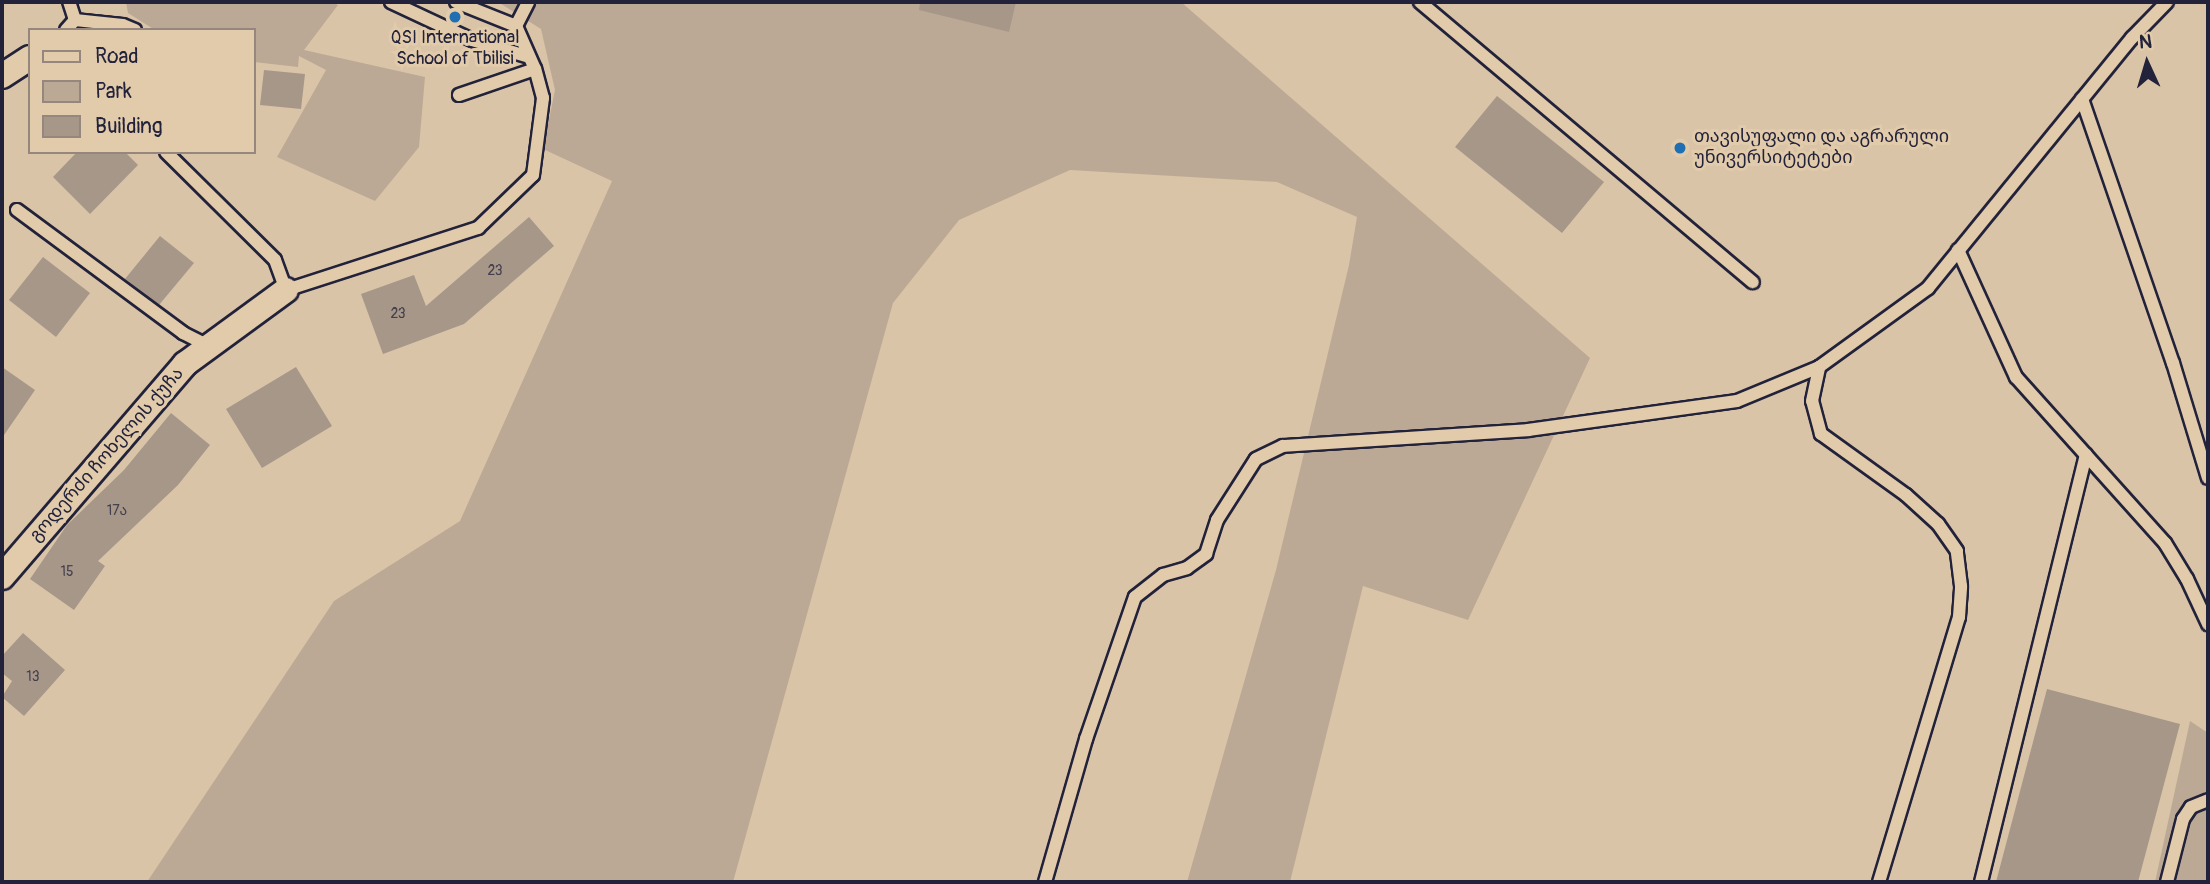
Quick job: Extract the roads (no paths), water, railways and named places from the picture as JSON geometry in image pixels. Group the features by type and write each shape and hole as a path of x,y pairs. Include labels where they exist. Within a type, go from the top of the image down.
{"street":[{"path":"2,76 28,59"},
{"name":"გოდერძი ჩოხელის ქუჩა","path":"2,577 185,363 286,290"}],"lane":[{"path":"69,2 71,25 122,25 130,28"},
{"path":"391,2 472,40 532,63"},
{"path":"168,154 275,260 286,290 478,228 533,175 543,98 516,26 456,2"},
{"path":"516,26 528,2"},
{"path":"1420,2 1753,282"},
{"path":"1045,882 1086,739 1135,597 1163,575 1187,568 1206,554 1217,520 1256,458 1283,446 1528,430 1737,401 1819,367 1928,288 2082,99 2168,2"},
{"path":"459,95 532,63"},
{"path":"2082,99 2173,363 2208,478"},
{"path":"17,210 183,333 209,346"},
{"path":"1958,250 2017,377 2165,543 2208,624"},
{"path":"1819,367 1812,401 1821,434 1906,495 1938,524 1957,551 1961,586 1959,617 1879,882"},
{"path":"1981,882 2086,455"},
{"path":"2167,882 2183,818 2190,807 2208,800"}],"place":[{"name":"QSI International School of Tbilisi","path":"455,17"},
{"name":"თავისუფალი და აგრარული უნივერსიტეტები","path":"1680,148"}]}
